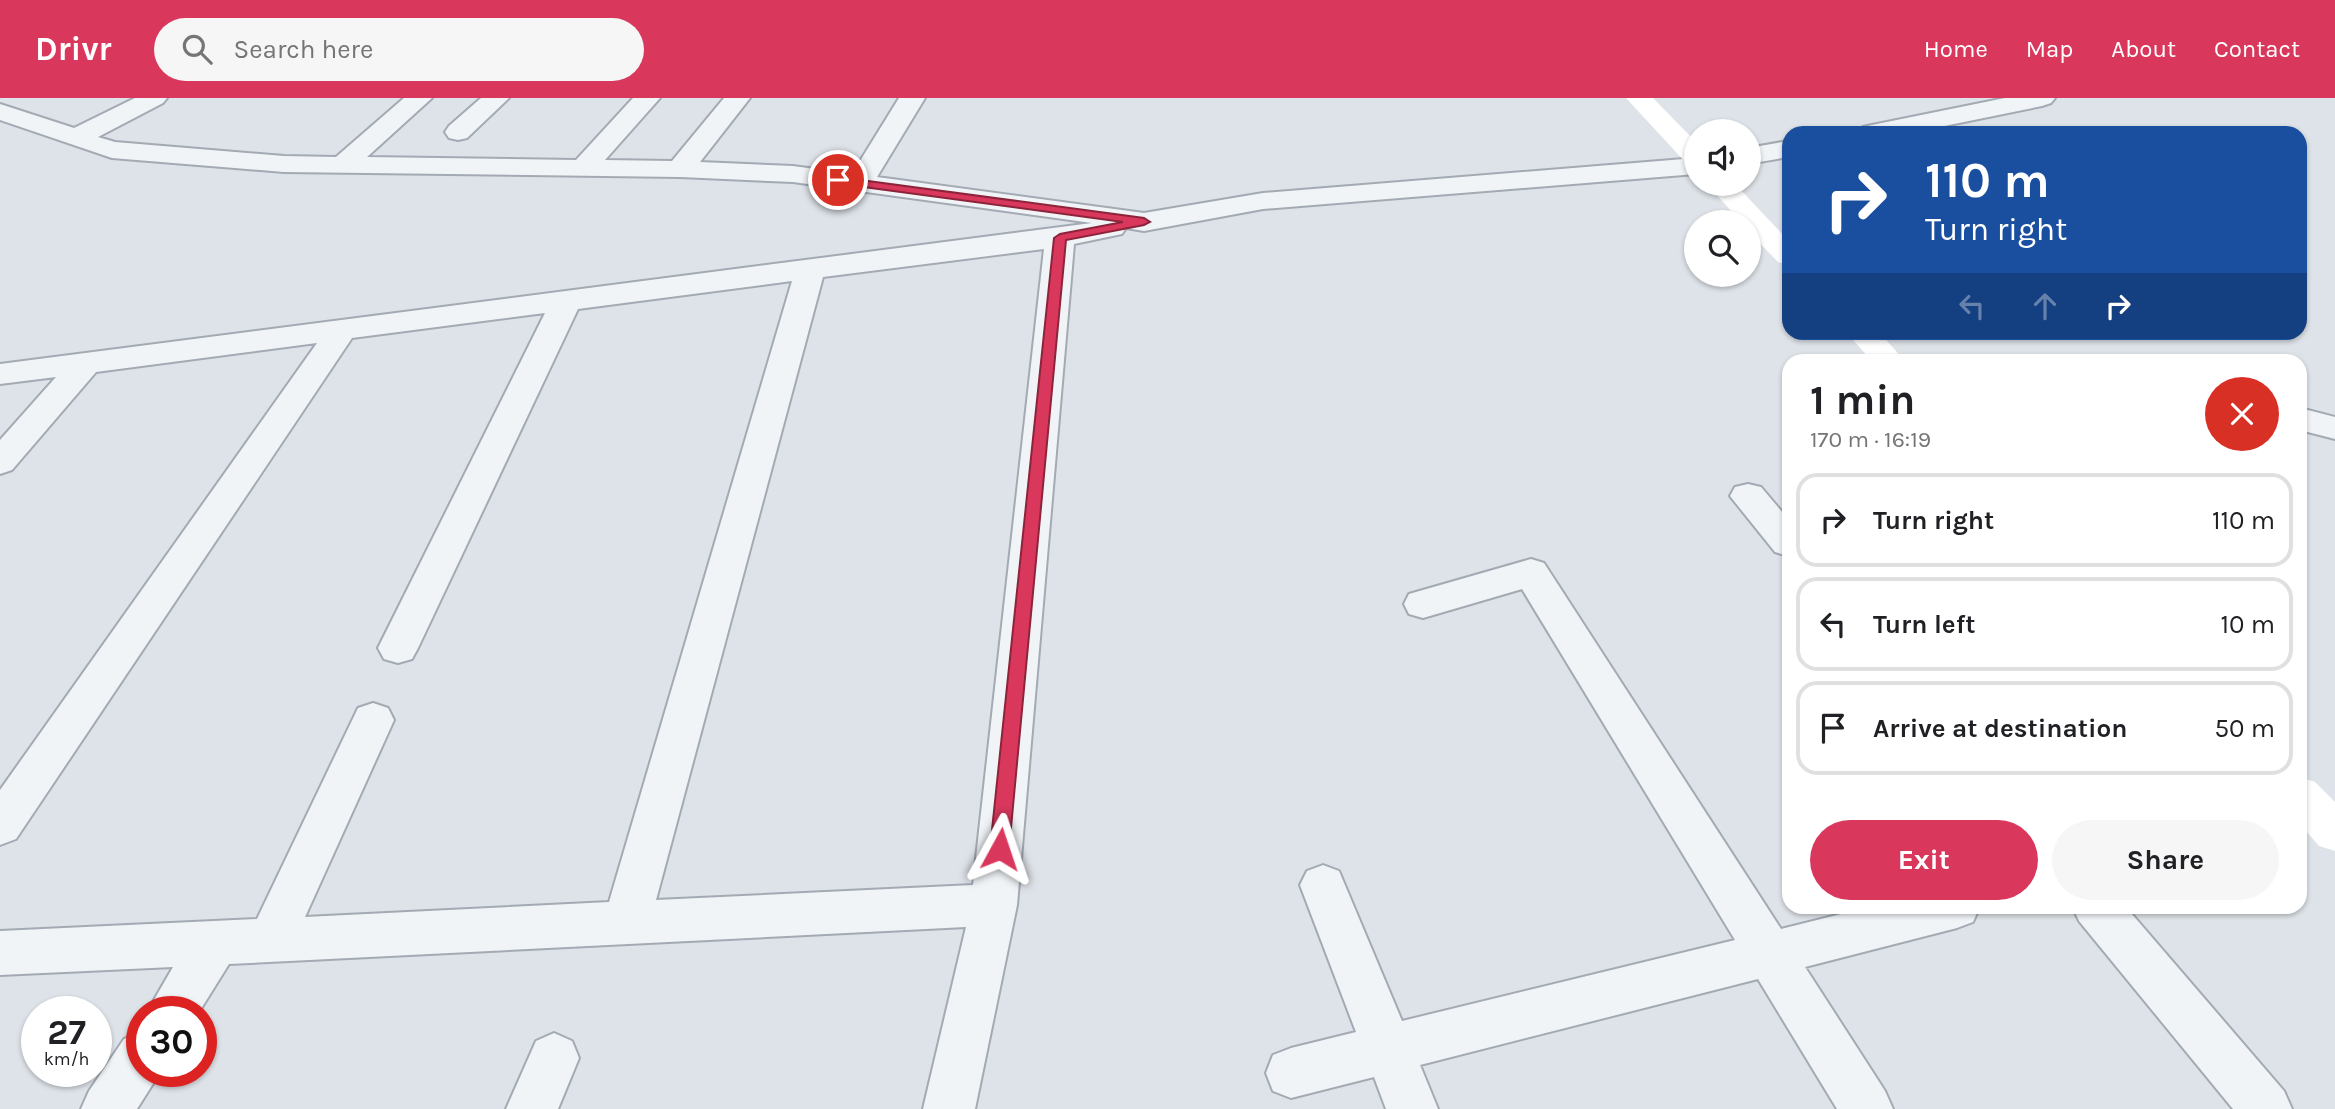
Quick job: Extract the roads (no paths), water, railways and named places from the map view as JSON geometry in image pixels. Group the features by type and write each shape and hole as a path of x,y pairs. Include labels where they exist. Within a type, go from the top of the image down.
{"street":[{"path":"75,138 154,98"},
{"path":"342,165 419,98"},
{"path":"458,132 496,98"},
{"path":"583,168 647,98"},
{"path":"680,169 737,98"},
{"path":"860,183 912,98"},
{"path":"1639,98 1684,145"},
{"path":"1906,126 2042,98"},
{"path":"0,112 112,150 284,164 680,169 793,174 1144,222"},
{"path":"1761,154 1782,150"},
{"path":"0,374 1060,238 1263,201 1684,167"},
{"path":"1731,196 1782,250"},
{"path":"950,1109 994,905 1060,238"},
{"path":"626,923 810,270"},
{"path":"398,648 566,302"},
{"path":"0,826 342,330"},
{"path":"1869,340 1882,354"},
{"path":"0,462 86,363"},
{"path":"2307,421 2335,428"},
{"path":"1748,496 1782,536"},
{"path":"1423,604 1531,573 1867,1109"},
{"path":"271,940 373,720"},
{"path":"2307,802 2335,832"},
{"path":"1323,885 1412,1109"},
{"path":"0,953 994,905"},
{"path":"1291,1073 1928,914"},
{"path":"2102,914 2266,1109"},
{"path":"181,996 216,942"},
{"path":"532,1109 554,1058"},
{"path":"107,1109 126,1080"}]}
